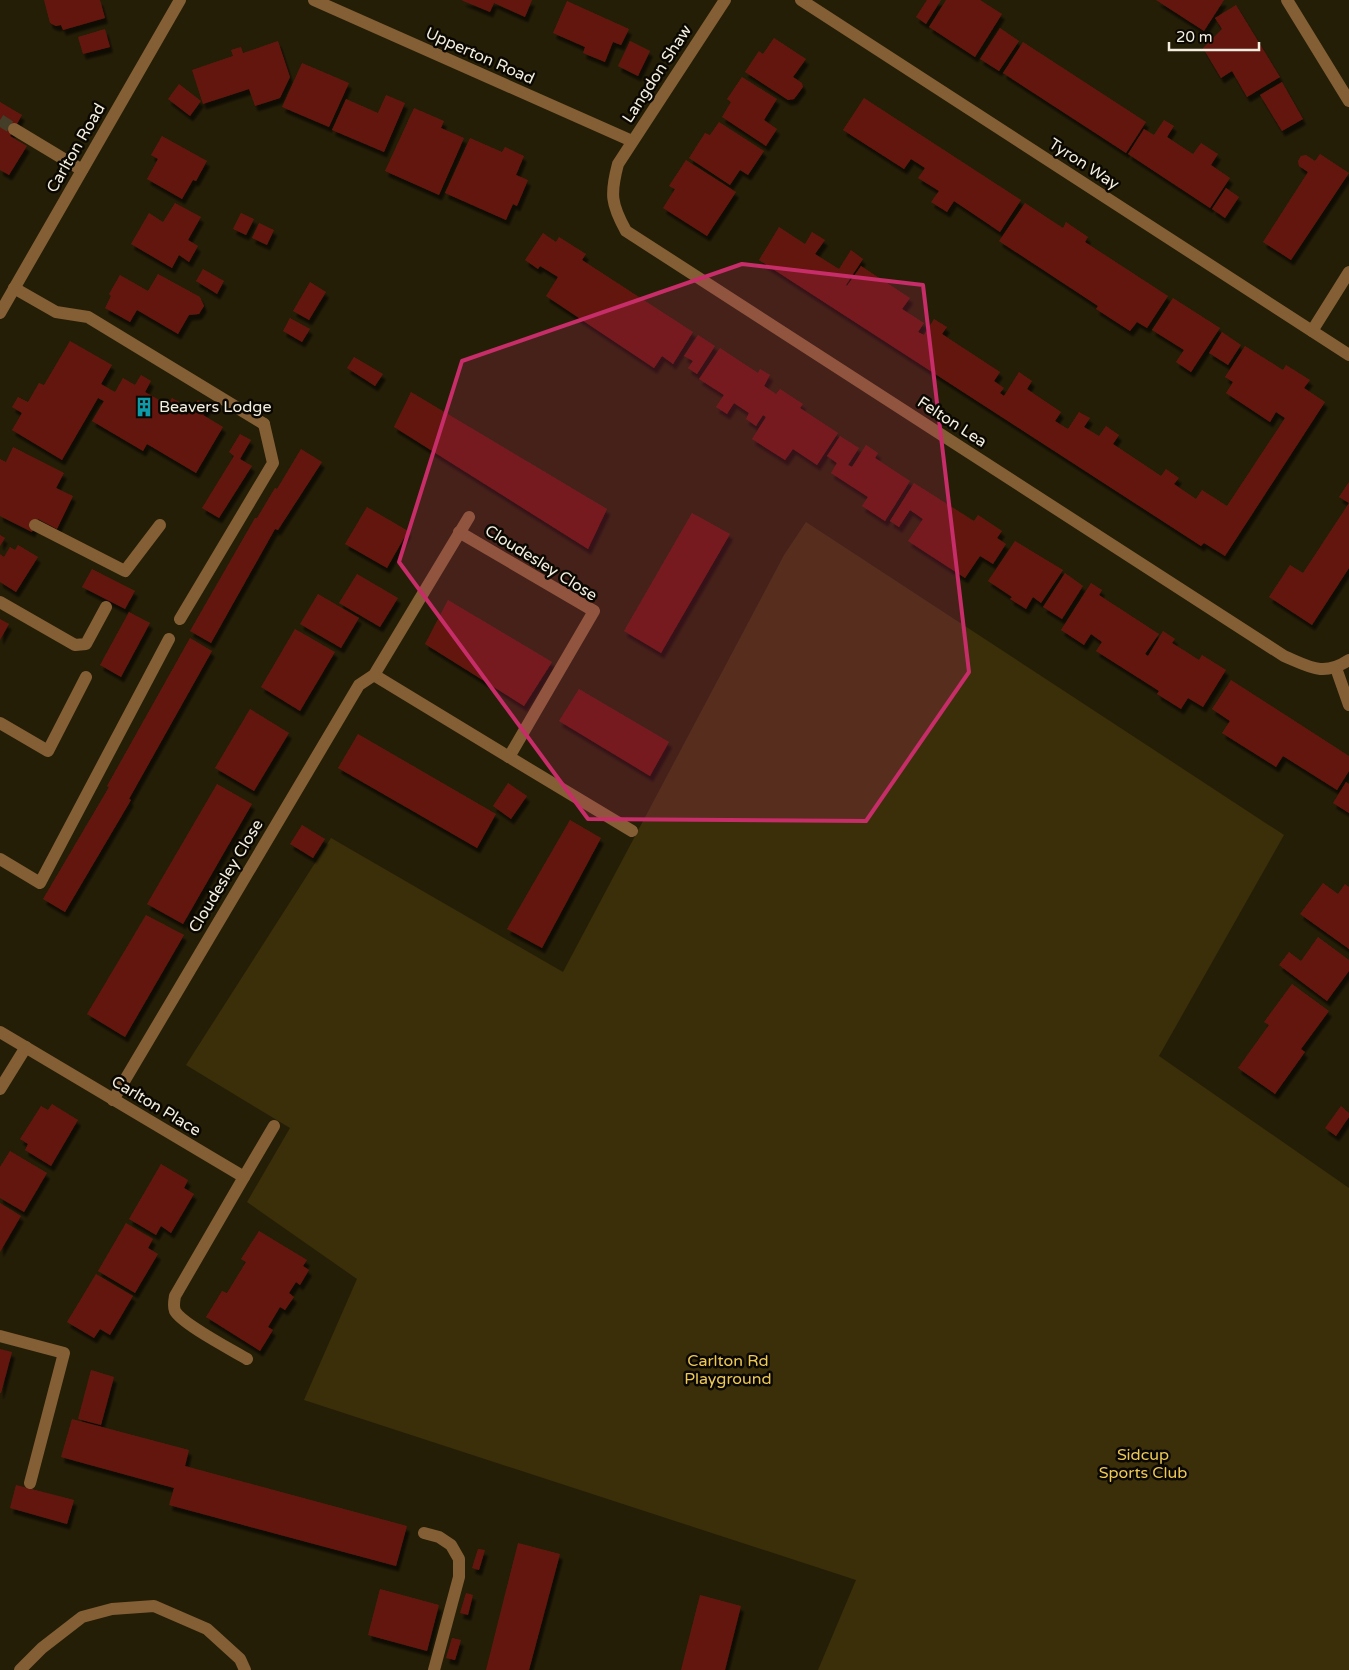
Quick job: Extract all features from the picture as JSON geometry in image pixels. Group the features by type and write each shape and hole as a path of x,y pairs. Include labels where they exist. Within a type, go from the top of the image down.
{"street":[{"name":"Carlton Road","path":"0,313 180,0"},
{"name":"Upperton Road","path":"314,0 632,142"},
{"name":"Langdon Shaw","path":"632,142 725,0"},
{"name":"Tyron Way","path":"801,0 1349,355"},
{"path":"1287,0 1349,101"},
{"path":"14,129 82,170"},
{"name":"Felton Lea","path":"632,142 618,164 612,185 615,211 626,230 1284,656 1314,669 1336,668"},
{"path":"1312,331 1349,272"},
{"path":"14,288 56,312 88,317 264,424 273,463 180,619"},
{"name":"Cloudesley Close","path":"113,1100 359,685 374,675 469,517"},
{"path":"35,525 126,571 160,525"},
{"name":"Cloudesley Close","path":"459,532 594,611 510,757"},
{"path":"0,602 75,645 86,644 106,607"},
{"path":"0,859 40,883 169,639"},
{"path":"1349,660 1336,668 1349,705"},
{"path":"374,675 632,831"},
{"path":"0,724 48,751 86,677"},
{"name":"Carlton Place","path":"0,1032 244,1178"},
{"path":"0,1089 26,1047"},
{"path":"247,1359 186,1322 176,1313 173,1305 175,1296 274,1126"},
{"path":"0,1336 64,1353 30,1483"},
{"path":"424,1533 439,1537 452,1545 459,1559 459,1577 434,1670"},
{"path":"20,1670 42,1648 82,1617 112,1609 154,1606 207,1629 240,1660 245,1670"}],"highlighted area":[{"path":"742,264 923,285 969,672 866,821 588,819 399,562 462,361"}],"green space":[{"path":"806,522 1284,835 1159,1056 1349,1188 1349,1670 818,1670 856,1580 304,1400 357,1279 247,1202 290,1128 186,1065 331,838 563,972 784,555"}],"building":[{"path":"44,0 100,0 105,18 63,30 61,25 56,26 50,23"},
{"path":"461,0 532,0 525,17 494,3 490,12"},
{"path":"927,0 941,0 926,24 916,17"},
{"path":"946,0 980,0 1002,14 975,57 929,27"},
{"path":"1156,0 1224,0 1204,31"},
{"path":"567,1 629,29 621,45 613,42 605,62 583,53 585,47 553,33"},
{"path":"1236,5 1280,77 1247,97 1232,71 1221,78 1203,48 1222,29 1215,18"},
{"path":"1000,28 1019,41 999,71 980,59"},
{"path":"105,29 110,47 83,54 78,37"},
{"path":"774,38 806,59 793,77 802,83 803,87 794,99 788,100 745,72 759,51 763,54"},
{"path":"278,41 290,77 280,98 255,106 249,89 203,104 192,70 233,56 231,50 241,47 243,53"},
{"path":"630,41 650,51 638,76 618,66"},
{"path":"1023,42 1146,122 1126,153 1003,73"},
{"path":"302,63 349,83 329,127 282,107"},
{"path":"742,77 777,99 764,120 777,129 766,146 722,117 731,102 727,99"},
{"path":"1282,82 1303,119 1282,131 1260,95"},
{"path":"179,84 201,101 190,116 168,99"},
{"path":"386,95 405,103 384,152 332,130 346,99 378,113"},
{"path":"864,98 1021,200 1000,232 954,201 947,212 931,202 939,191 918,178 925,168 911,159 904,169 843,130"},
{"path":"0,102 22,115 10,136 27,146 9,175 0,170"},
{"path":"414,108 444,121 441,128 464,138 439,195 385,171"},
{"path":"1164,120 1174,126 1167,137 1193,154 1201,143 1218,154 1211,165 1230,178 1210,208 1128,154 1144,129 1154,135"},
{"path":"719,122 764,151 748,175 740,170 730,185 689,158 705,133 710,135"},
{"path":"162,136 207,161 196,181 193,180 182,199 147,179 158,159 151,155"},
{"path":"470,138 502,152 505,147 524,156 516,175 528,180 517,206 513,204 506,220 445,193"},
{"path":"1320,154 1349,173 1291,260 1263,242 1308,172 1299,166 1298,161 1301,156 1306,155 1315,161"},
{"path":"686,160 736,192 707,236 663,208 675,189 669,186"},
{"path":"1226,188 1239,197 1225,218 1212,209"},
{"path":"175,203 201,217 188,240 198,246 189,262 179,255 172,268 131,244 149,213 163,222"},
{"path":"1025,203 1063,228 1066,222 1088,237 1085,242 1168,296 1147,328 1137,322 1130,331 1096,309 1098,306 999,241"},
{"path":"241,213 254,219 246,235 233,229"},
{"path":"259,223 274,230 267,245 252,238"},
{"path":"779,227 805,244 812,232 825,240 815,254 839,269 851,250 863,259 847,286 861,266 910,298 902,309 924,323 918,332 924,335 934,319 947,327 942,334 1000,372 994,381 1004,388 1000,393 1004,396 1019,372 1032,381 1027,389 1061,412 1055,421 1068,429 1079,412 1090,418 1084,427 1099,436 1106,426 1119,435 1113,444 1161,476 1166,469 1179,478 1174,484 1196,499 1202,490 1227,506 1285,418 1276,412 1270,422 1226,393 1233,382 1225,377 1245,346 1283,370 1286,365 1310,380 1304,388 1325,402 1225,556 1204,543 1201,546 759,260"},
{"path":"543,233 556,242 559,237 586,254 582,260 693,332 673,364 662,356 654,368 546,296 558,277 540,266 538,269 525,260"},
{"path":"203,269 224,281 217,294 196,281"},
{"path":"158,274 200,297 204,306 199,314 189,315 178,334 137,310 130,322 105,308 111,296 109,294 120,275 148,291"},
{"path":"310,282 326,292 309,320 293,311"},
{"path":"1173,298 1220,328 1191,372 1176,362 1184,350 1152,330"},
{"path":"290,318 310,329 302,342 283,331"},
{"path":"1222,332 1241,345 1228,365 1209,353"},
{"path":"698,335 715,346 697,374 688,368 693,361 684,356"},
{"name":"Beavers Lodge","path":"70,341 112,365 101,384 115,392 123,378 135,385 141,375 151,381 145,392 168,405 172,398 192,409 198,400 209,406 203,415 223,427 196,473 147,444 143,451 92,421 104,401 98,398 62,460 12,430 22,413 12,407 18,397 28,402 39,383 44,385"},
{"path":"720,348 758,373 760,369 770,375 764,386 776,394 780,389 803,404 800,408 838,433 817,465 793,449 785,460 752,439 766,417 763,415 756,426 746,419 749,413 734,403 727,414 716,407 724,395 699,379"},
{"path":"354,357 383,374 375,386 347,368"},
{"path":"411,392 607,509 588,549 394,427"},
{"path":"240,434 251,440 240,459 252,466 219,518 202,508 234,456 229,452"},
{"path":"840,436 859,448 848,465 852,467 866,445 878,453 875,458 910,481 885,521 862,506 868,497 831,473 837,463 827,456"},
{"path":"13,447 64,473 56,488 73,496 57,529 38,519 32,532 0,516 0,459 6,462"},
{"path":"301,449 322,462 278,530 275,529 211,643 190,631 255,518 257,518 275,488 277,489"},
{"path":"1349,482 1349,503 1339,497"},
{"path":"914,483 974,521 978,515 1002,531 997,538 1006,544 993,564 980,556 965,578 908,541 923,519 910,510 899,527 890,521"},
{"path":"1349,503 1349,568 1312,625 1269,597 1290,565 1303,573"},
{"path":"367,507 408,531 387,568 345,544"},
{"path":"692,513 730,534 661,653 624,631"},
{"path":"0,535 5,538 0,546"},
{"path":"1015,541 1063,570 1041,603 1033,597 1026,609 988,581"},
{"path":"18,545 38,557 16,592 0,582 0,554 4,557 10,547 15,550"},
{"path":"92,569 135,591 125,609 82,587"},
{"path":"1065,573 1083,586 1062,619 1043,607"},
{"path":"357,574 398,598 380,627 339,603"},
{"path":"1091,583 1102,590 1099,595 1159,634 1145,654 1148,656 1163,631 1175,639 1172,643 1199,660 1202,655 1226,670 1203,707 1188,698 1181,709 1157,694 1159,691 1096,651 1102,642 1091,634 1084,645 1061,630"},
{"path":"318,594 359,618 341,648 300,624"},
{"path":"448,600 552,662 524,706 425,644"},
{"path":"129,612 150,623 121,677 100,665"},
{"path":"0,619 9,624 0,640"},
{"path":"295,629 335,652 300,711 261,687"},
{"path":"190,638 212,651 129,799 131,800 65,912 43,899 109,787 107,786"},
{"path":"1231,680 1349,756 1349,771 1337,790 1283,756 1276,767 1222,733 1230,721 1212,709"},
{"path":"579,689 669,742 650,776 559,721"},
{"path":"250,709 289,733 254,791 215,768"},
{"path":"358,734 496,814 477,848 338,768"},
{"path":"1346,782 1349,784 1349,813 1333,803"},
{"path":"508,783 527,796 511,819 493,806"},
{"path":"217,784 252,804 183,924 147,904"},
{"path":"570,820 601,838 542,948 507,929"},
{"path":"302,825 325,839 313,858 290,844"},
{"path":"1323,883 1338,894 1345,884 1349,887 1349,949 1300,914"},
{"path":"146,915 184,935 125,1037 87,1014"},
{"path":"1318,937 1349,960 1349,971 1327,1001 1279,965 1289,952 1301,961"},
{"path":"1292,984 1329,1011 1301,1049 1305,1052 1275,1094 1238,1068 1269,1025 1264,1022"},
{"path":"52,1104 78,1120 51,1166 25,1150 28,1144 20,1139 41,1106 48,1110"},
{"path":"1341,1106 1349,1113 1349,1117 1336,1136 1325,1128"},
{"path":"10,1151 47,1173 24,1212 0,1198 0,1167"},
{"path":"161,1164 188,1180 184,1188 194,1194 171,1233 161,1226 156,1235 129,1219"},
{"path":"0,1203 21,1216 0,1252"},
{"path":"126,1223 153,1239 148,1248 158,1254 135,1293 98,1271"},
{"path":"259,1231 307,1260 303,1266 309,1270 300,1285 296,1282 289,1293 294,1297 285,1310 280,1307 268,1327 273,1330 260,1351 206,1317 222,1291 227,1293 246,1262 241,1259"},
{"path":"96,1274 133,1296 110,1335 100,1329 94,1338 67,1322"},
{"path":"0,1349 12,1352 1,1393 0,1393"},
{"path":"91,1370 114,1377 101,1425 78,1419"},
{"path":"72,1419 189,1450 185,1466 407,1526 396,1566 169,1505 174,1488 61,1457"},
{"path":"16,1485 74,1500 67,1524 10,1508"},
{"path":"518,1543 560,1554 529,1670 486,1670"},
{"path":"478,1549 485,1550 479,1570 472,1568"},
{"path":"380,1589 439,1605 427,1651 368,1635"},
{"path":"466,1593 473,1595 468,1615 460,1613"},
{"path":"700,1595 741,1606 725,1670 681,1670"},
{"path":"452,1638 461,1640 455,1660 446,1658"}],"tunnel":[{"path":"0,120 14,129"}],"place":[{"name":"Beavers Lodge","path":"144,407"}],"park label":[{"name":"Carlton Rd Playground","path":"728,1370"},
{"name":"Sidcup Sports Club","path":"1143,1464"}]}
